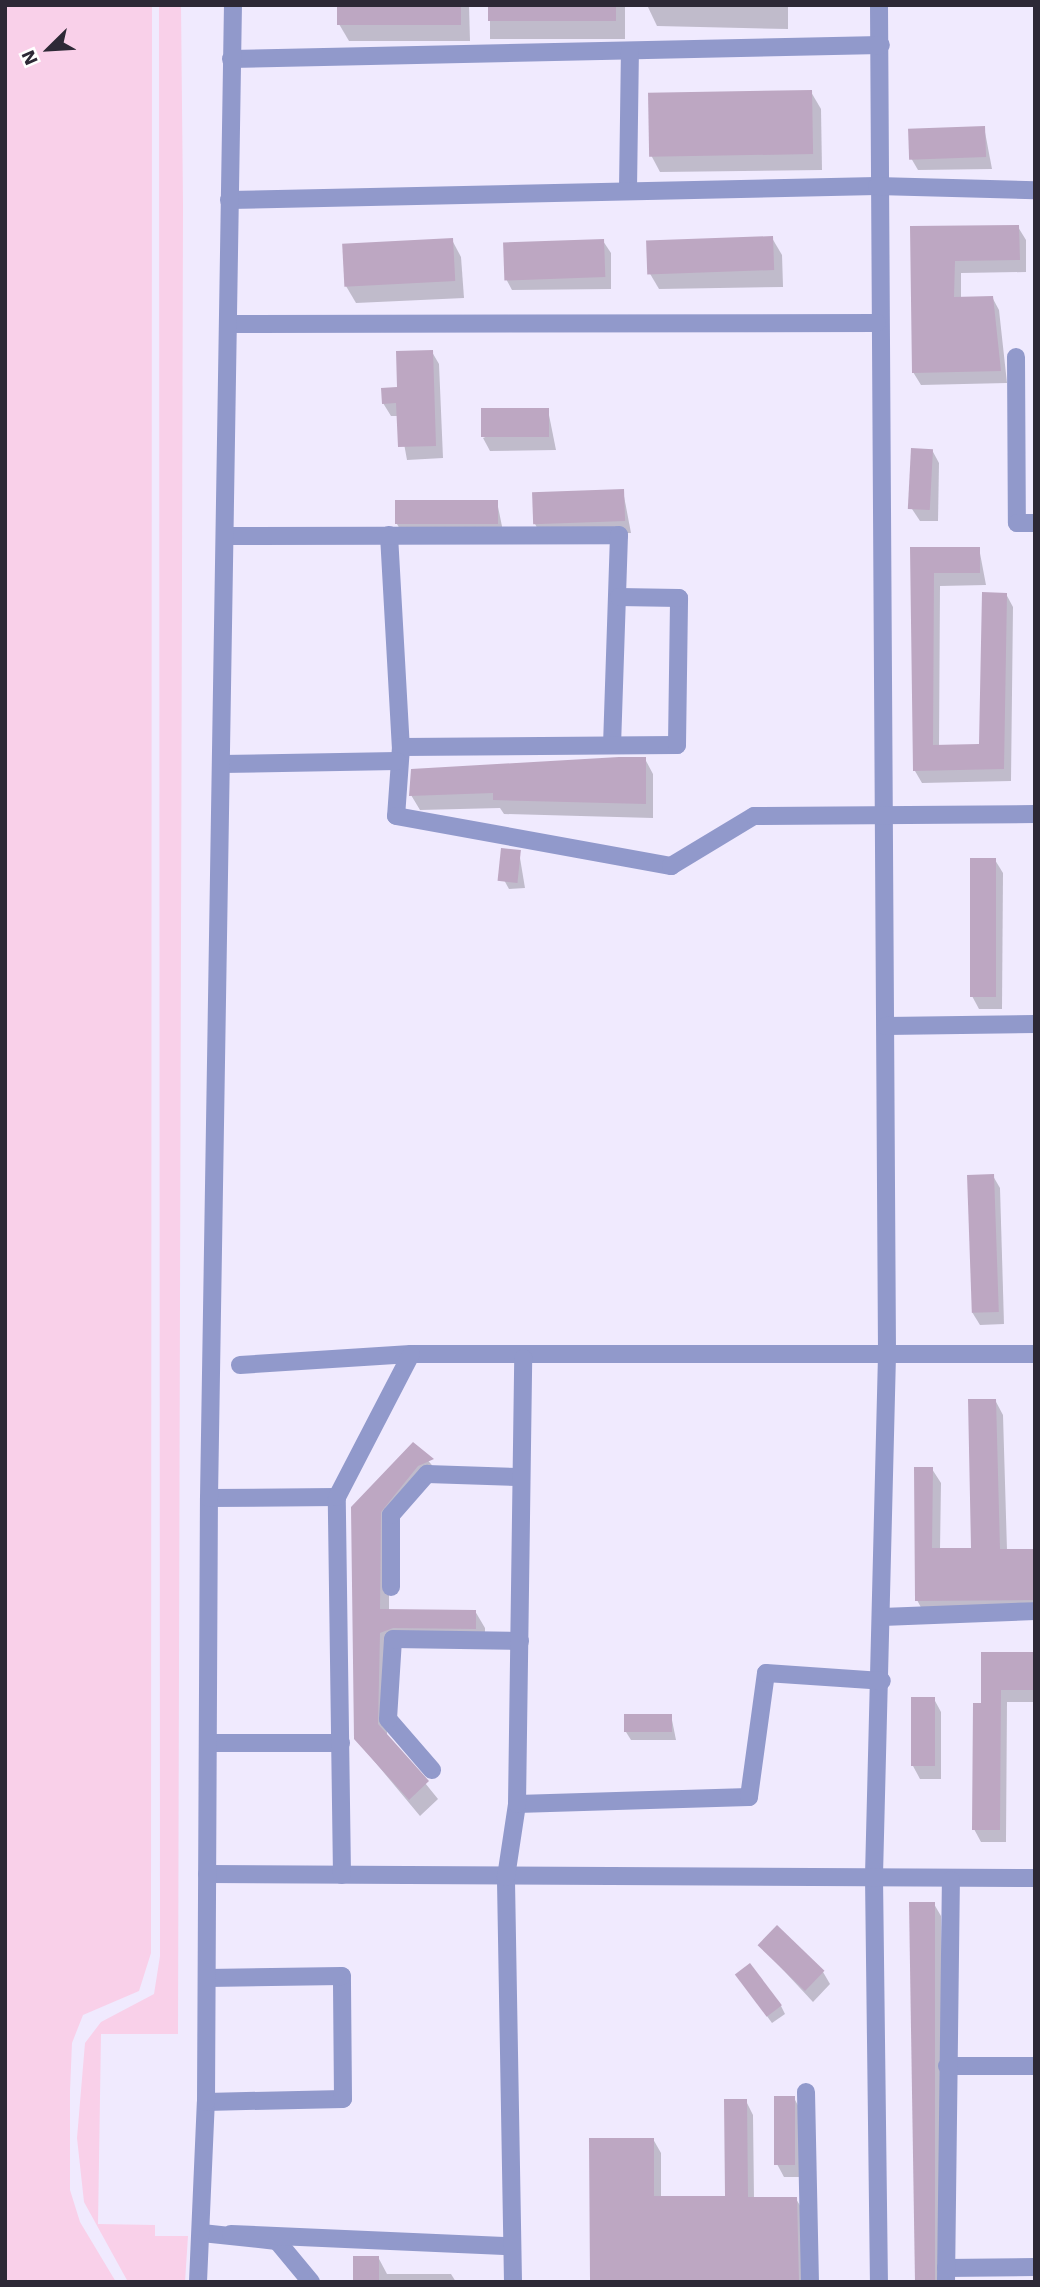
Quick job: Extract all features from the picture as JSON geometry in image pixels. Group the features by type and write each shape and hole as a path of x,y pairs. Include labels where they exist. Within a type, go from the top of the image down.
{"street":[{"path":"198,2282 206,2102 209,1498 230,324 229,200 233,5"},
{"path":"879,5 881,45 877,323 886,1026 887,1355 882,1681 874,1877 879,2282"},
{"path":"231,59 881,45"},
{"path":"628,190 630,51"},
{"path":"229,200 877,186 1035,190"},
{"path":"230,324 877,323"},
{"path":"1016,358 1017,523 1035,523"},
{"path":"389,535 399,754 396,816 671,866 754,816 1035,814"},
{"path":"225,536 620,535 612,741"},
{"path":"222,764 612,741 677,745 679,598 619,597"},
{"path":"886,1026 1035,1024"},
{"path":"240,1365 411,1354 523,1358 1035,1354"},
{"path":"342,1875 337,1497 411,1354"},
{"path":"513,2282 510,2246 506,1877 517,1804 520,1642 518,1477 523,1358"},
{"path":"391,1587 391,1515 427,1474 518,1477"},
{"path":"209,1498 337,1497"},
{"path":"882,1617 1035,1611"},
{"path":"432,1770 388,1719 393,1639 520,1642"},
{"path":"517,1804 749,1797 766,1673 882,1681"},
{"path":"209,1743 341,1743"},
{"path":"207,1874 874,1877 951,1880 1035,1878"},
{"path":"951,1880 946,2275 1035,2267"},
{"path":"206,2102 343,2099 342,1976 207,1978"},
{"path":"947,2066 1035,2066"},
{"path":"806,2092 810,2282"},
{"path":"202,2233 510,2246"},
{"path":"231,2234 277,2241 312,2282"}],"shaded area":[{"path":"5,5 152,5 151,1953 139,1991 83,2015 72,2043 70,2091 70,2190 80,2222 116,2282 5,2282"},
{"path":"159,5 181,5 183,206 178,2034 101,2034 98,2224 155,2225 155,2236 188,2236 185,2282 128,2282 84,2202 77,2138 85,2043 101,2022 154,1994 160,1956"}],"building":[{"path":"337,5 461,5 461,25 337,25"},
{"path":"488,5 616,5 616,21 488,21"},
{"path":"812,90 813,154 649,157 648,93"},
{"path":"985,126 986,157 909,160 908,129"},
{"path":"1019,225 1020,260 955,261 954,297 993,296 1001,371 912,373 910,226"},
{"path":"773,236 774,270 647,274 646,240"},
{"path":"453,238 455,281 344,287 342,244"},
{"path":"604,239 605,277 504,281 503,243"},
{"path":"433,350 436,446 398,447 396,403 382,404 381,388 397,387 396,351"},
{"path":"481,408 549,408 549,437 481,437"},
{"path":"911,448 933,449 930,510 908,509"},
{"path":"624,489 625,521 533,524 532,492"},
{"path":"395,500 498,500 498,524 395,524"},
{"path":"910,547 980,547 980,573 934,573 933,745 979,744 982,592 1007,593 1004,769 913,771"},
{"path":"646,757 646,804 493,800 493,793 409,796 411,769"},
{"path":"501,848 521,850 517,883 498,881"},
{"path":"970,858 996,858 996,997 970,997"},
{"path":"994,1174 999,1312 972,1313 967,1175"},
{"path":"968,1399 996,1399 1000,1549 1035,1549 1035,1600 915,1601 914,1467 933,1467 932,1548 971,1548"},
{"path":"413,1442 434,1459 418,1466 381,1512 380,1609 476,1610 476,1629 393,1628 380,1633 378,1724 429,1781 409,1800 354,1739 351,1507"},
{"path":"981,1652 1035,1652 1035,1690 1001,1690 1000,1830 972,1830 973,1703 981,1703"},
{"path":"911,1697 935,1697 935,1766 911,1766"},
{"path":"624,1714 672,1714 672,1732 624,1732"},
{"path":"909,1902 935,1902 935,2282 915,2282"},
{"path":"777,1925 824,1971 805,1991 758,1945"},
{"path":"750,1963 782,2005 767,2017 735,1974"},
{"path":"774,2096 795,2096 795,2165 774,2165"},
{"path":"724,2099 747,2099 748,2197 797,2197 799,2282 590,2282 589,2138 654,2138 654,2196 725,2196"},
{"path":"353,2256 379,2256 379,2282 353,2282"}]}
